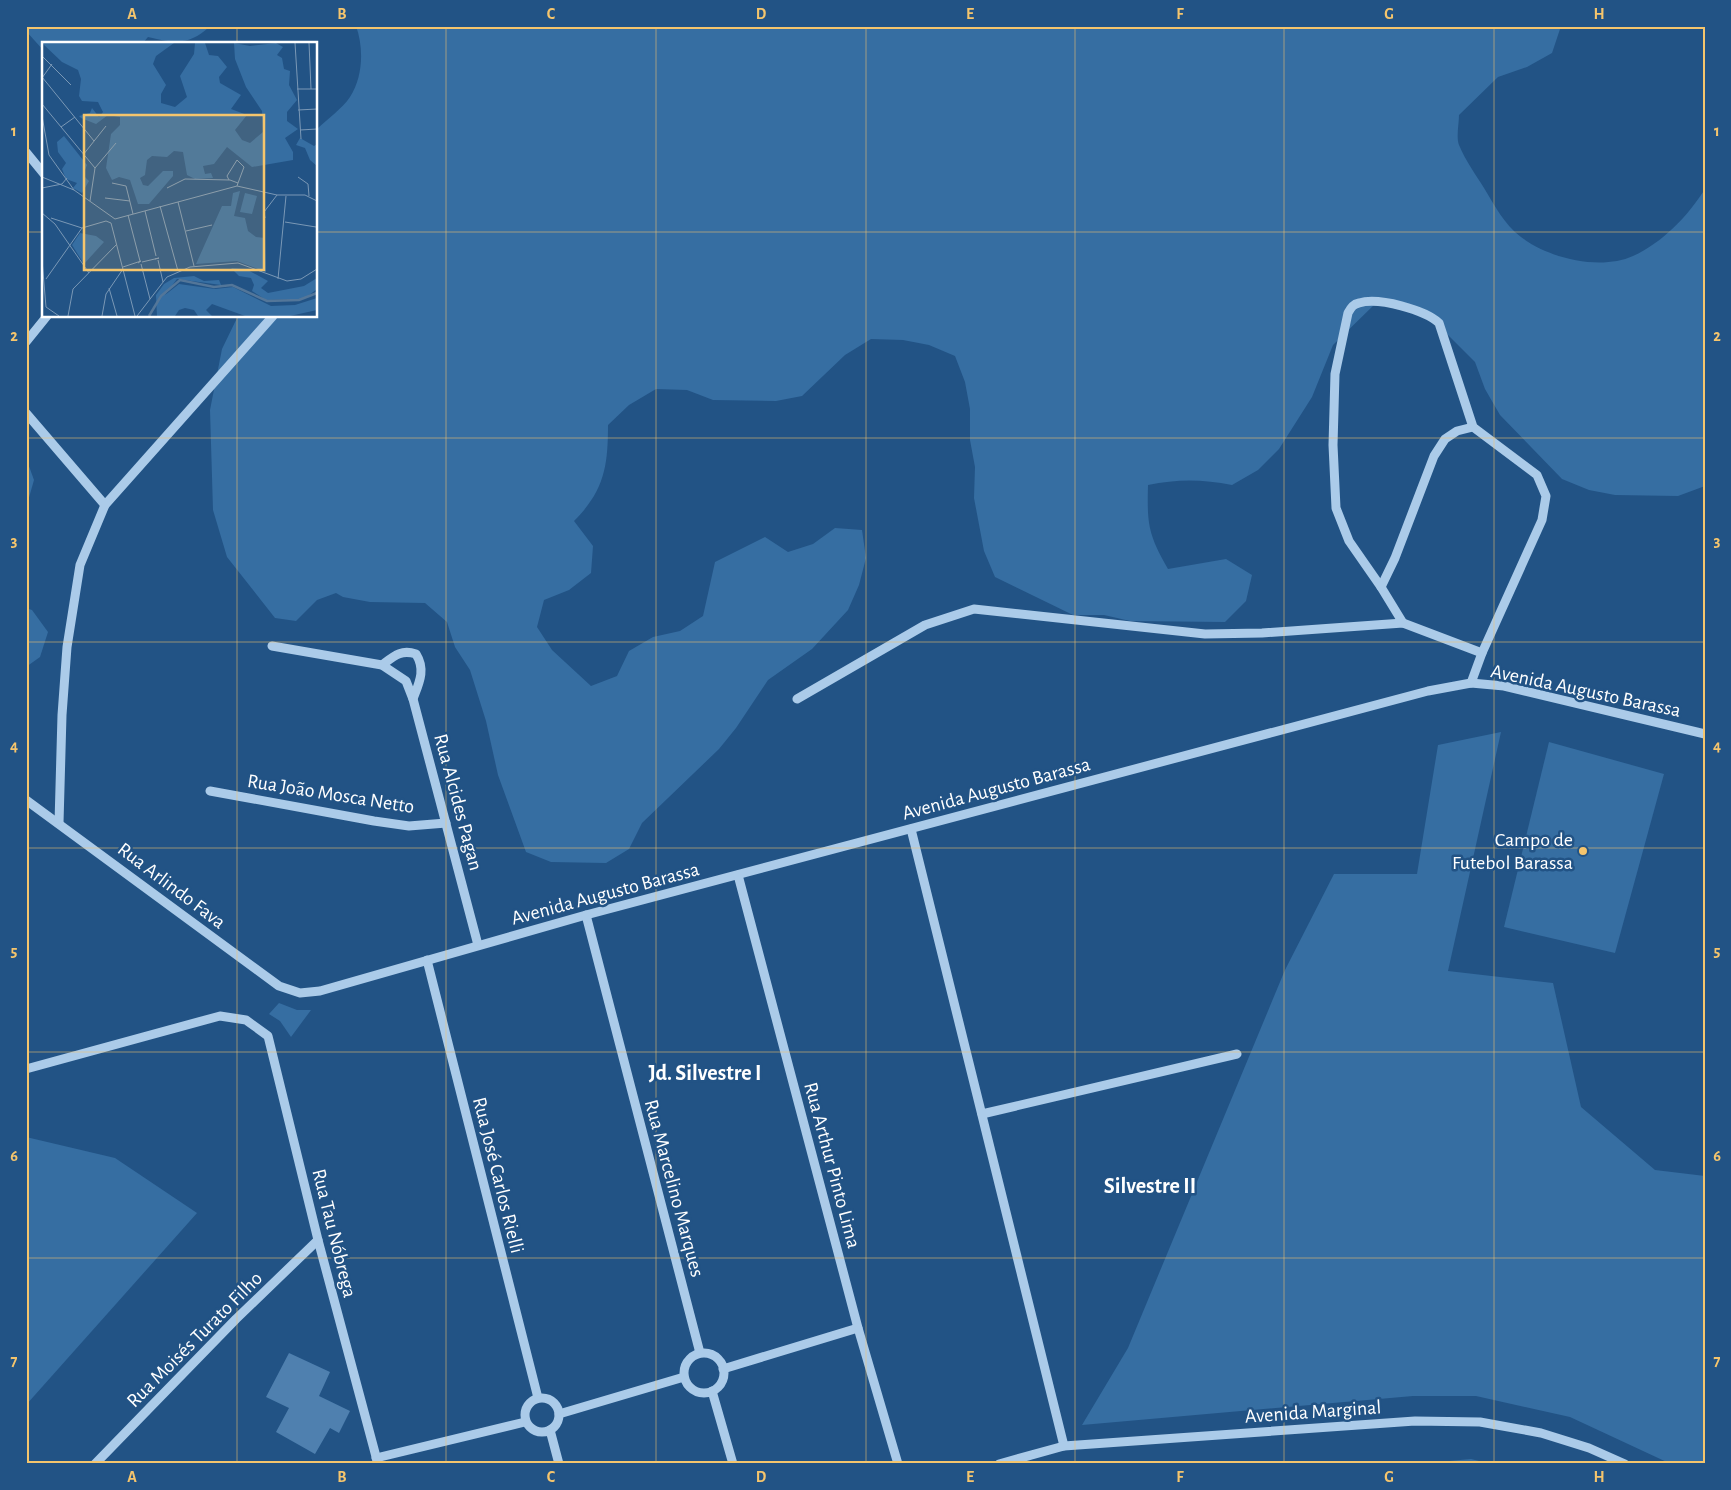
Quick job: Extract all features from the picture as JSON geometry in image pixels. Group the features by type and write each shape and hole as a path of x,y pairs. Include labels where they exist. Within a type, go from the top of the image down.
{"street":[{"path":"26,152 42,172"},
{"path":"1403,624 1381,587 1349,541 1336,508 1333,445 1335,374 1348,313 1353,305 1361,302 1389,303 1431,316 1439,323 1473,427 1537,475 1546,496 1542,520 1482,653 1471,683"},
{"path":"26,342 45,318"},
{"path":"59,822 62,714 67,648 80,566 105,505 271,318"},
{"path":"26,413 105,505"},
{"path":"1381,587 1434,456 1445,439 1457,431 1473,427"},
{"path":"797,699 925,625 974,609 1205,634 1262,633 1403,624 1482,653"},
{"path":"272,646 382,665 397,653 406,651 416,654 421,662 422,671 413,699"},
{"name":"Rua Alcides Pagan","path":"382,665 406,681 413,699 478,945"},
{"name":"Avenida Augusto Barassa","path":"300,993 320,991 586,915 1428,691 1471,683 1504,686 1705,734"},
{"name":"Rua João Mosca Netto","path":"210,791 409,826 446,823"},
{"name":"Rua Arlindo Fava","path":"26,800 59,822 279,986 300,993"},
{"path":"911,829 1064,1446"},
{"name":"Rua Arthur Pinto Lima","path":"738,875 858,1328 898,1464"},
{"name":"Rua Marcelino Marques","path":"586,915 700,1353"},
{"name":"Rua José Carlos Rielli","path":"427,960 538,1398"},
{"name":"Rua Tau Nóbrega","path":"26,1069 220,1016 246,1020 268,1036 318,1240 377,1461"},
{"path":"982,1114 1237,1054"},
{"name":"Rua Moisés Turato Filho","path":"95,1464 236,1319 318,1240"},
{"path":"723,1370 858,1328"},
{"path":"700,1353 715,1357 723,1370 719,1386 712,1391 698,1392 691,1389 684,1376 687,1362 700,1353"},
{"path":"559,1414 684,1376"},
{"path":"712,1391 733,1464"},
{"path":"538,1398 548,1399 556,1405 559,1414 557,1423 550,1430 541,1432 531,1429 526,1422 526,1407 538,1398"},
{"name":"Avenida Marginal","path":"999,1464 1020,1456 1064,1446 1415,1421 1480,1422 1541,1433 1589,1448 1625,1464"},
{"path":"377,1461 526,1422"},
{"path":"550,1430 559,1464"}],"shaded area":[{"path":"26,26 210,26 195,37 181,41 165,41 148,37 144,42 42,42 42,49 26,31"},
{"path":"356,26 1561,26 1552,53 1527,67 1498,77 1459,115 1458,142 1467,162 1496,208 1515,232 1545,251 1575,260 1605,262 1620,260 1644,250 1674,228 1705,189 1705,486 1678,496 1615,495 1589,490 1562,479 1500,415 1485,389 1475,362 1433,320 1407,304 1376,303 1333,345 1312,397 1279,449 1258,470 1232,485 1190,480 1148,485 1150,528 1156,547 1168,569 1226,559 1252,575 1246,601 1225,622 1130,621 1104,615 1073,615 995,577 984,551 974,498 975,467 970,440 970,409 965,382 955,356 929,345 903,340 871,339 845,355 802,396 776,401 713,400 687,390 656,389 629,405 608,425 607,454 602,478 592,499 574,521 593,546 591,573 569,590 544,600 537,627 552,650 591,686 617,676 629,651 653,637 680,631 703,616 715,562 765,537 788,552 813,544 835,528 862,530 866,558 859,585 848,610 812,649 768,680 736,728 719,749 642,823 629,849 606,863 551,862 526,852 498,775 486,721 470,670 455,647 447,622 425,603 370,602 343,597 336,593 317,600 296,621 275,618 227,557 213,510 210,410 222,349 237,318 318,318 318,128 343,106 358,81 361,62 359,35"},
{"path":"26,458 34,480 26,508"},
{"path":"26,608 32,610 48,632 40,657 26,667"},
{"path":"1501,732 1448,971 1553,983 1581,1107 1655,1170 1705,1176 1705,1464 1671,1464 1570,1417 1476,1396 1413,1396 1082,1425 1128,1348 1285,970 1334,874 1417,874 1438,745"},
{"name":"Campo de Futebol Barassa","path":"1549,742 1664,774 1615,953 1504,927"},
{"path":"279,1003 297,1010 311,1010 291,1037 280,1021 269,1014"},
{"path":"26,1137 115,1158 197,1213 26,1405"},
{"path":"1471,1459 1491,1464 1416,1464"}],"building":[{"path":"289,1353 330,1372 319,1396 350,1411 339,1433 330,1428 315,1454 276,1432 289,1408 266,1397"}],"place":[{"name":"Campo de Futebol Barassa","path":"1583,851"}],"district":[{"name":"Jd. Silvestre I","path":"705,1072"},
{"name":"Silvestre II","path":"1150,1185"}]}
